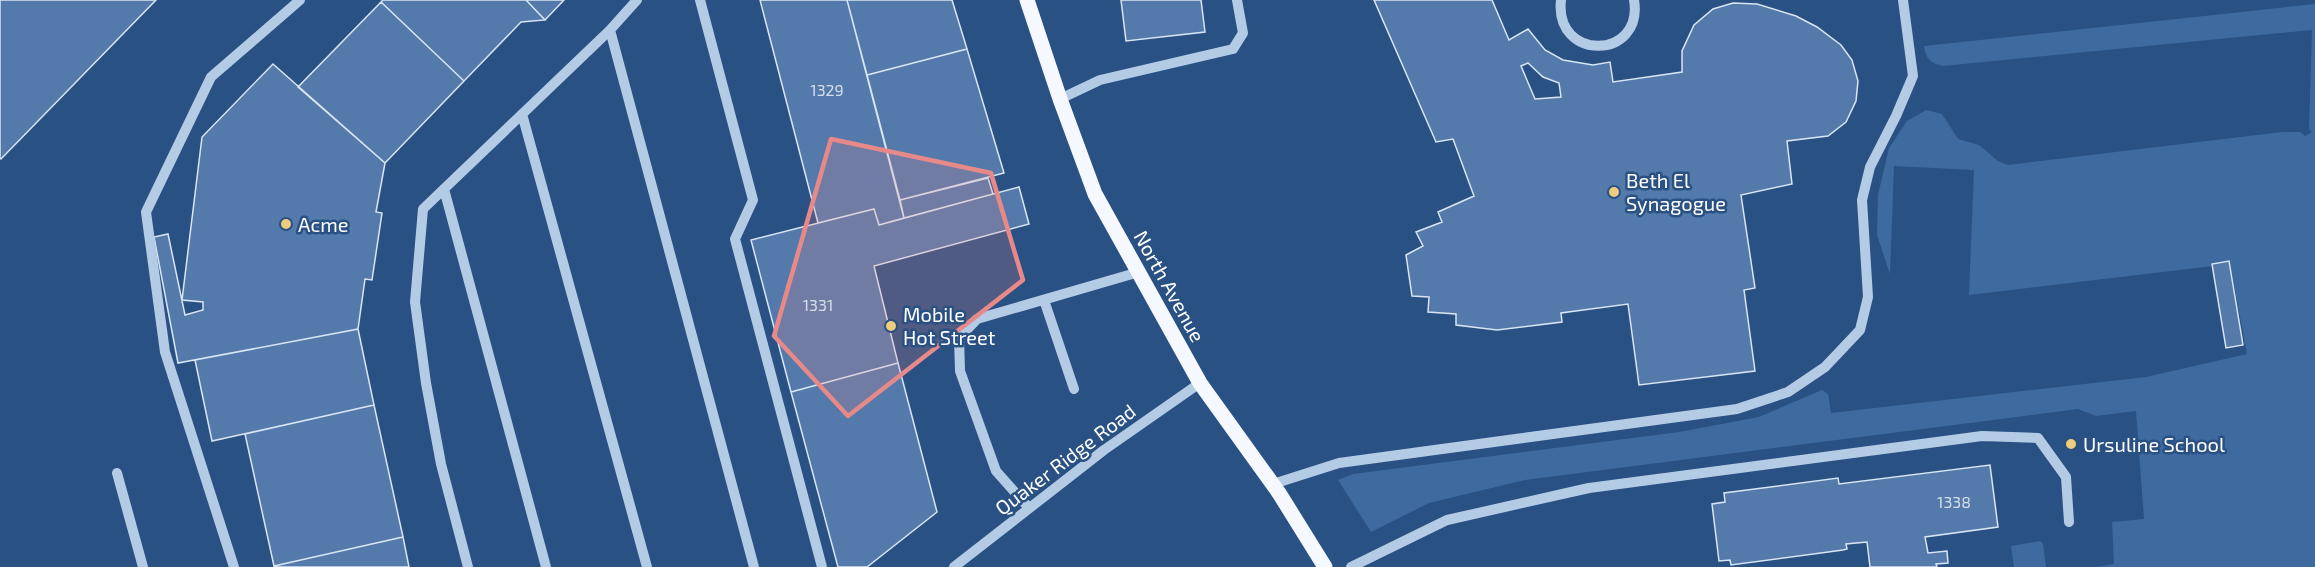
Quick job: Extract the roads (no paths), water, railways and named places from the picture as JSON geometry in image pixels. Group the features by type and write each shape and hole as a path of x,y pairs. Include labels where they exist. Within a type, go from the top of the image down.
{"main road":[{"name":"North Avenue","path":"1027,0 1095,194 1200,383 1273,484 1325,567"}],"street":[{"path":"234,567 165,352 146,212 211,77 300,0"},
{"path":"468,567 441,464 426,383 415,302 423,208 610,30 637,0"},
{"path":"700,0 753,201 735,239 822,567"},
{"path":"1060,99 1100,80 1233,49 1243,33 1237,0"},
{"path":"1561,0 1560,13 1571,36 1593,46 1606,46 1618,41 1627,33 1634,21 1636,1"},
{"path":"1273,484 1339,463 1737,409 1788,392 1825,367 1860,330 1868,297 1862,200 1870,167 1913,76 1903,0"},
{"path":"610,30 754,567"},
{"path":"522,114 647,567"},
{"path":"444,189 546,567"},
{"path":"1029,508 996,471 960,371 959,338 977,319 1139,272"},
{"path":"1044,300 1074,389"},
{"name":"Quaker Ridge Road","path":"954,567 1104,450 1200,383"},
{"path":"1351,567 1447,520 1589,488 1982,436 2038,438 2066,477 2069,522"},
{"path":"117,473 143,567"}],"place":[{"name":"Beth El Synagogue","path":"1614,192"},
{"name":"Acme","path":"286,224"},
{"name":"Mobile Hot Street","path":"891,326"},
{"name":"Ursuline School","path":"2071,444"}]}
